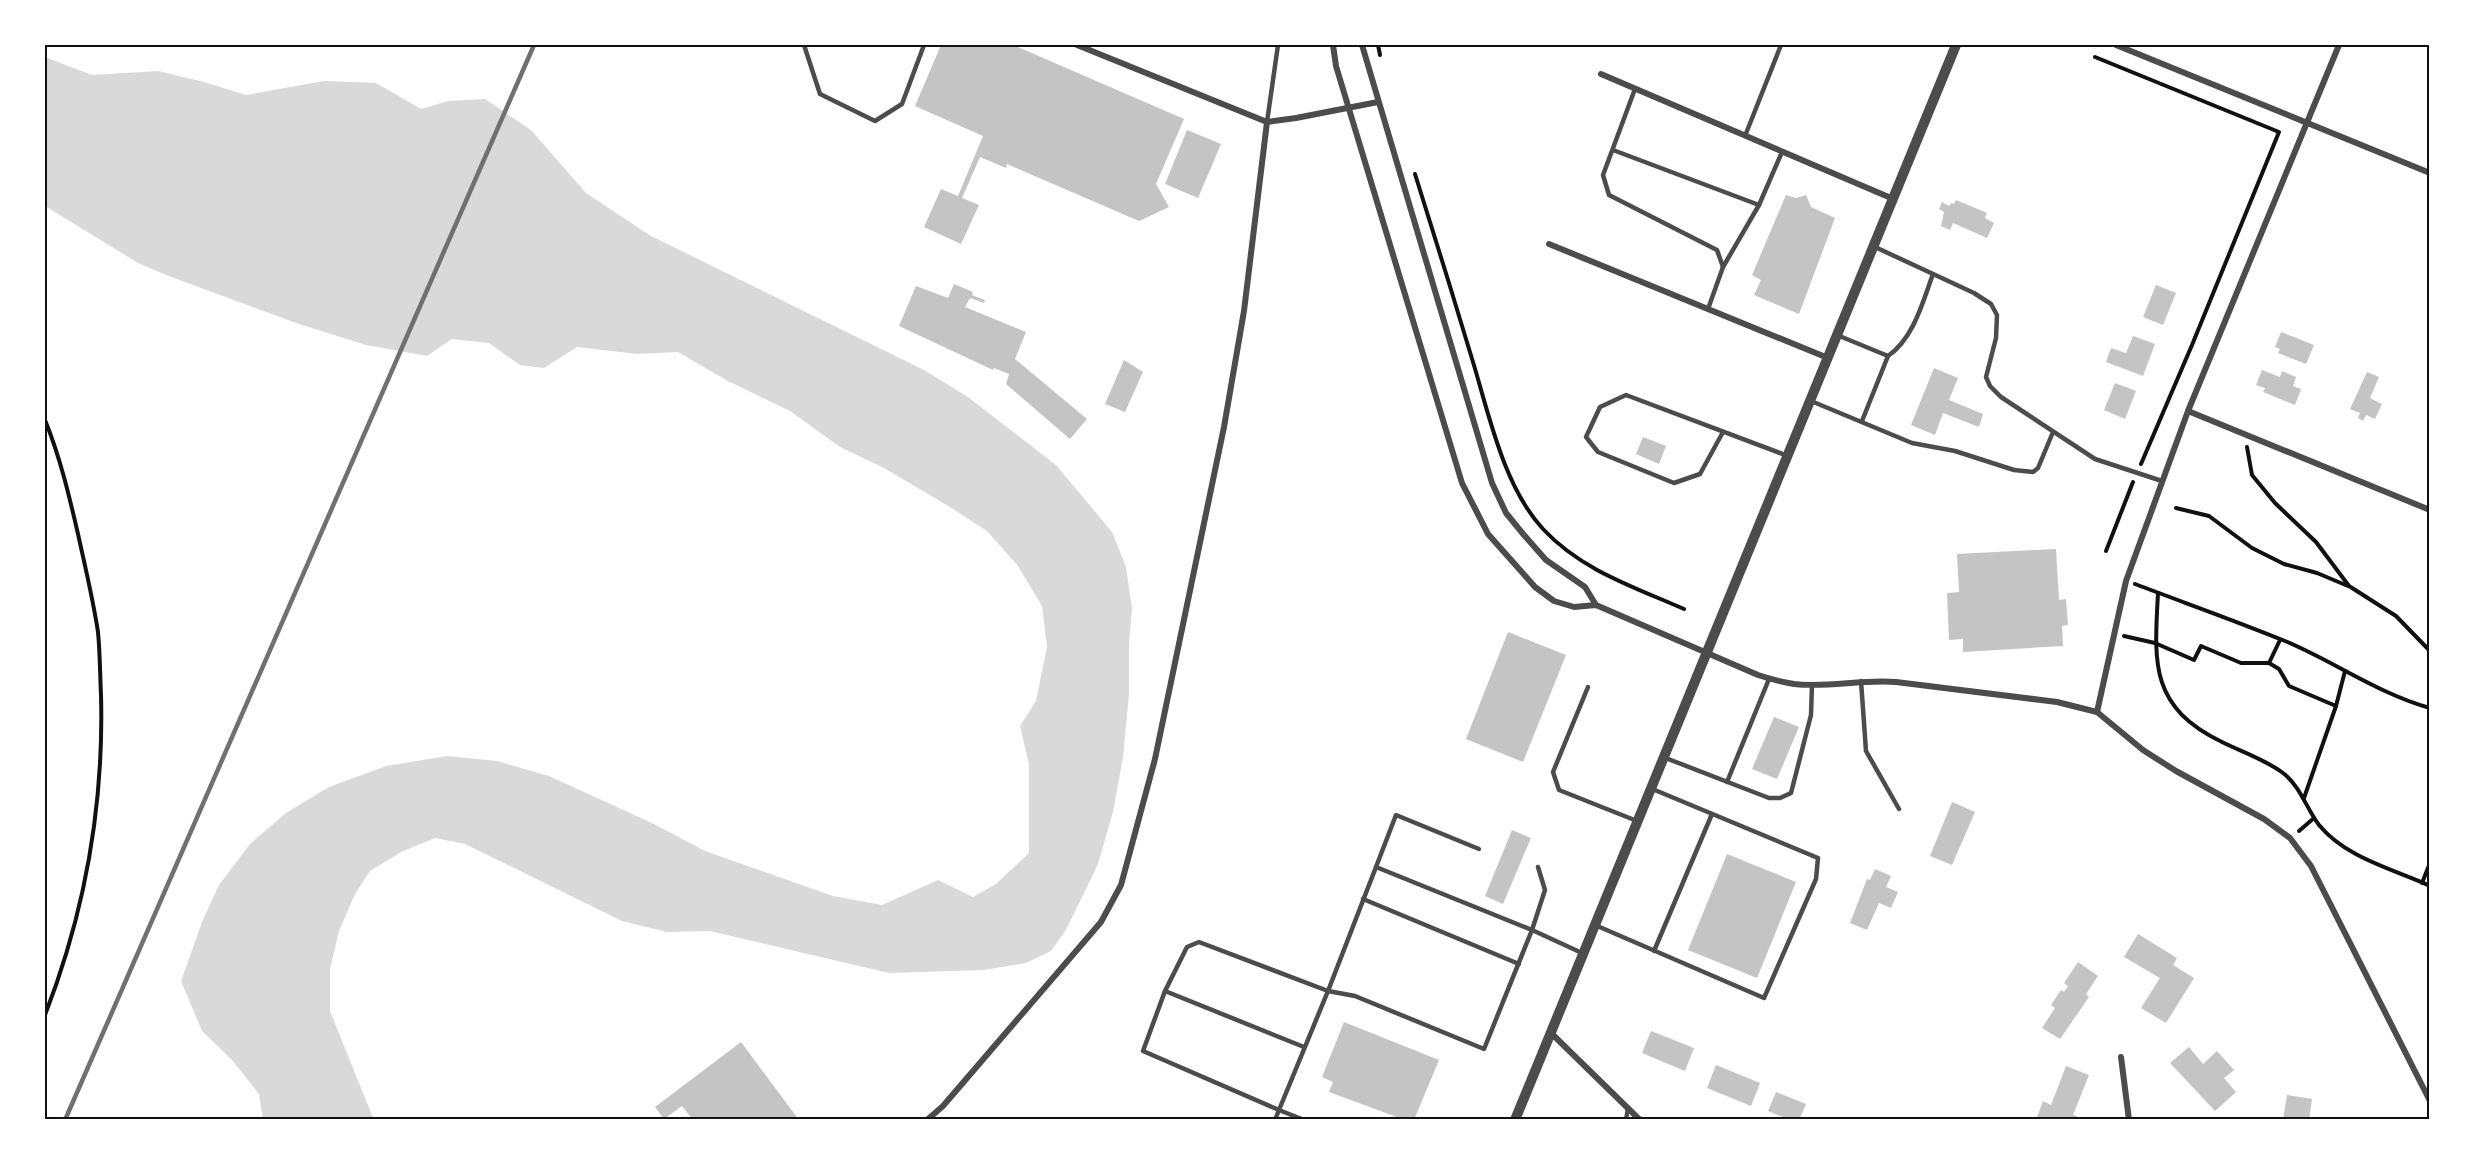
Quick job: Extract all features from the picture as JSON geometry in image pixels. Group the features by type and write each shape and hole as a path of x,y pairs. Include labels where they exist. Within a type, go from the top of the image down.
{"street":[{"path":"1077,45 1267,122 1378,102"},
{"path":"1333,45 1336,66 1462,483 1488,534 1535,587 1554,600 1574,607 1596,605 1769,678 1796,684 1875,680 1912,683 2057,702 2097,712 2143,750 2176,771 2264,819 2290,838 2311,866 2430,1101"},
{"path":"1362,45 1492,483 1506,513 1524,535 1546,560 1585,587 1596,605"},
{"path":"1515,1120 1828,358 1891,198 1956,45"},
{"path":"2116,45 2430,173"},
{"path":"2097,712 2126,581 2162,481 2188,411 2338,45"},
{"path":"1601,74 1891,198"},
{"path":"927,1120 943,1106 1095,930 1121,885 1155,759 1224,427 1244,310 1267,122"},
{"path":"1549,244 1828,358"},
{"path":"2188,411 2430,510"},
{"path":"1550,1032 1640,1120"},
{"path":"2121,1057 2130,1120"}],"lane":[{"path":"804,45 820,94 875,121 902,104 924,45"},
{"path":"1267,122 1278,45"},
{"path":"1745,136 1781,45"},
{"path":"1635,89 1603,175 1609,195 1717,250 1723,267"},
{"path":"1613,150 1759,205"},
{"path":"1708,309 1723,267 1759,205 1782,152"},
{"path":"1872,246 1974,293 1990,304 1996,315 1996,338 1986,377 1990,386 2053,432 2095,459 2162,481"},
{"path":"1862,421 1888,356 1897,350 1914,323 1933,274"},
{"path":"1837,334 1888,356"},
{"path":"1723,432 1700,474 1674,483 1598,452 1586,437 1600,407 1626,395 1788,456"},
{"path":"1810,401 1912,443 1955,451 2014,470 2032,472 2038,468 2053,432"},
{"path":"1727,782 1769,678"},
{"path":"1861,681 1866,751 1899,809"},
{"path":"1663,757 1769,798 1780,798 1791,793 1811,715 1812,684"},
{"path":"1588,687 1553,772 1555,782 1559,790 1637,821"},
{"path":"1594,925 1764,998 1816,879 1818,858 1650,788"},
{"path":"1275,1120 1328,991 1395,814 1479,849"},
{"path":"1654,951 1712,814"},
{"path":"1376,867 1532,930 1582,953"},
{"path":"1304,1120 1143,1051 1165,991 1186,948 1199,942 1328,991 1355,996 1484,1049 1532,930 1545,890 1538,867"},
{"path":"1363,899 1519,963"},
{"path":"1165,991 1304,1047"},
{"path":"1626,1120 1628,1108"}],"path":[{"path":"1378,45 1381,60"},
{"path":"2095,57 2278,132 2106,551"},
{"path":"1413,165 1493,426 1510,473 1530,512 1542,528 1583,563 1684,609"},
{"path":"45,420 66,484 98,633 101,748 98,809 86,876 68,954 45,1015"},
{"path":"2244,434 2252,475 2275,503 2316,542 2349,586"},
{"path":"2176,508 2209,516 2252,548 2284,564 2318,573 2349,586 2396,616 2430,651"},
{"path":"2126,581 2280,639 2401,700 2430,708"},
{"path":"2158,593 2155,643 2159,675 2170,703 2178,712 2210,736 2282,772 2304,798 2314,818 2339,845 2430,886"},
{"path":"2114,634 2155,643 2194,660 2201,646 2241,663 2269,663 2279,669 2289,686 2336,706"},
{"path":"2269,663 2280,639"},
{"path":"2304,798 2336,706 2345,671"},
{"path":"2290,838 2314,818"},
{"path":"2422,882 2430,863"}],"shaded area":[{"path":"45,57 92,75 158,71 246,95 324,81 376,83 421,109 448,101 485,99 531,130 586,193 651,236 924,370 968,397 1056,465 1112,532 1126,567 1132,609 1129,694 1123,757 1113,812 1098,864 1066,930 1051,951 1026,963 984,970 889,973 710,931 667,932 622,921 465,844 435,838 401,852 370,871 355,894 339,931 330,969 330,1011 374,1120 263,1120 259,1094 232,1060 202,1031 181,981 202,922 219,885 250,844 286,813 329,787 386,766 447,756 497,761 549,776 654,824 705,851 833,896 882,905 938,880 973,897 996,884 1029,853 1029,764 1020,726 1036,701 1047,647 1042,606 1018,566 987,531 884,468 840,447 790,411 726,380 678,352 637,354 577,347 544,368 520,365 489,343 452,339 427,356 366,345 299,324 138,263 45,206"}],"building":[{"path":"941,45 1013,45 1184,119 1156,184 1169,207 1139,221 1007,164 1006,168 980,157 962,198 979,205 961,244 924,227 941,189 958,196 983,136 915,106"},
{"path":"1187,130 1221,144 1198,198 1165,184"},
{"path":"1786,195 1796,198 1806,195 1811,207 1835,218 1799,314 1754,295 1761,280 1752,275"},
{"path":"1956,200 1987,213 1985,218 1994,223 1987,238 1953,223 1950,230 1941,226 1944,212 1939,209 1942,202 1949,206"},
{"path":"954,284 985,300 984,303 970,298 965,307 1026,332 1015,359 1087,419 1070,439 1006,384 1009,374 994,368 993,370 899,326 916,286 948,298"},
{"path":"2156,285 2176,293 2163,325 2143,317"},
{"path":"2281,332 2314,345 2306,364 2278,353 2280,349 2275,347"},
{"path":"2133,336 2155,344 2143,376 2106,362 2111,348 2126,353"},
{"path":"1124,360 1143,372 1125,412 1105,404"},
{"path":"1934,368 1958,378 1949,400 1983,414 1979,427 1943,413 1935,435 1911,425"},
{"path":"2262,370 2280,377 2282,371 2296,377 2293,386 2301,389 2295,405 2263,392 2265,388 2256,385"},
{"path":"2367,372 2379,377 2370,398 2382,404 2375,419 2366,415 2363,421 2358,418 2360,413 2350,409"},
{"path":"2115,383 2136,391 2125,419 2104,410"},
{"path":"1643,437 1666,446 1659,464 1636,454"},
{"path":"2056,549 2059,600 2066,599 2068,625 2062,626 2063,646 1963,652 1963,639 1949,640 1947,593 1959,592 1957,554"},
{"path":"1508,632 1566,655 1523,762 1466,739"},
{"path":"1774,717 1799,727 1777,779 1752,769"},
{"path":"1952,802 1975,812 1952,865 1930,856"},
{"path":"1512,830 1531,838 1503,904 1485,896"},
{"path":"1727,854 1796,882 1757,978 1688,950"},
{"path":"1875,869 1891,876 1886,887 1898,892 1891,908 1879,903 1867,930 1850,923 1867,879 1870,880"},
{"path":"2138,934 2177,958 2173,965 2194,978 2166,1023 2141,1008 2160,978 2124,957"},
{"path":"2078,962 2098,976 2086,994 2089,997 2060,1039 2042,1028 2055,1008 2051,1005 2061,990 2064,992 2068,986 2064,983"},
{"path":"1344,1022 1439,1060 1414,1120 1405,1120 1329,1092 1333,1082 1322,1077"},
{"path":"1651,1031 1694,1048 1685,1071 1642,1053"},
{"path":"741,1042 799,1120 693,1120 682,1106 664,1119 655,1107"},
{"path":"2189,1047 2203,1064 2217,1051 2234,1070 2224,1078 2236,1092 2215,1111 2170,1063"},
{"path":"1716,1065 1760,1083 1751,1106 1707,1088"},
{"path":"2066,1066 2089,1075 2073,1115 2087,1120 2036,1120 2043,1101 2051,1105"},
{"path":"1776,1092 1806,1104 1799,1120 1790,1120 1768,1111"},
{"path":"2287,1095 2312,1099 2309,1120 2283,1120"}],"railway":[{"path":"65,1120 534,45"}]}
